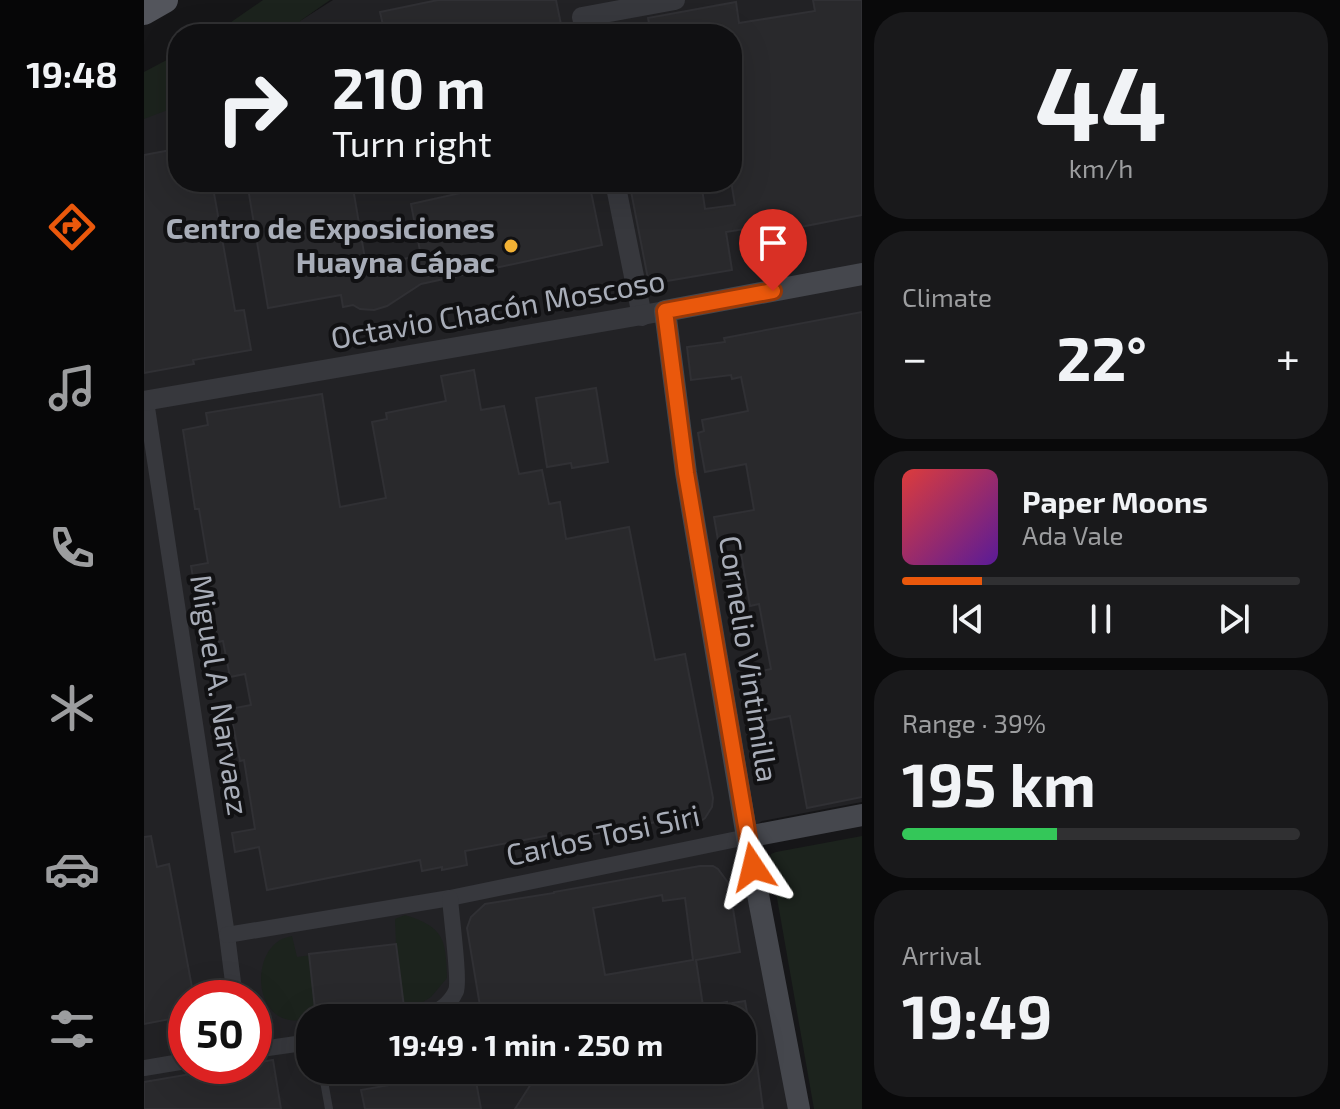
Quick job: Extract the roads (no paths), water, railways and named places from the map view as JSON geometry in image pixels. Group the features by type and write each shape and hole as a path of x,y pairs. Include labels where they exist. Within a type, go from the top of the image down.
{"main road":[{"path":"144,12 165,0"},
{"name":"Octavio Chacón Moscoso","path":"665,311 862,274"},
{"name":"Cornelio Vintimilla","path":"665,311 686,473 747,837 799,1109"},
{"name":"Carlos Tosi Siri","path":"747,837 862,815"}],"street":[{"path":"588,24 675,0"},
{"path":"617,192 642,316"},
{"name":"Octavio Chacón Moscoso","path":"145,401 665,311"},
{"name":"Miguel A. Narvaez","path":"145,401 233,980"},
{"name":"Carlos Tosi Siri","path":"227,935 450,898 747,837"},
{"path":"448,1004 458,988 450,898"},
{"path":"272,1047 296,1044"},
{"path":"144,1068 168,1064"}],"lane":[{"path":"324,1084 329,1109"}],"place":[{"name":"Centro de Exposiciones Huayna Cápac","path":"511,246"}]}
